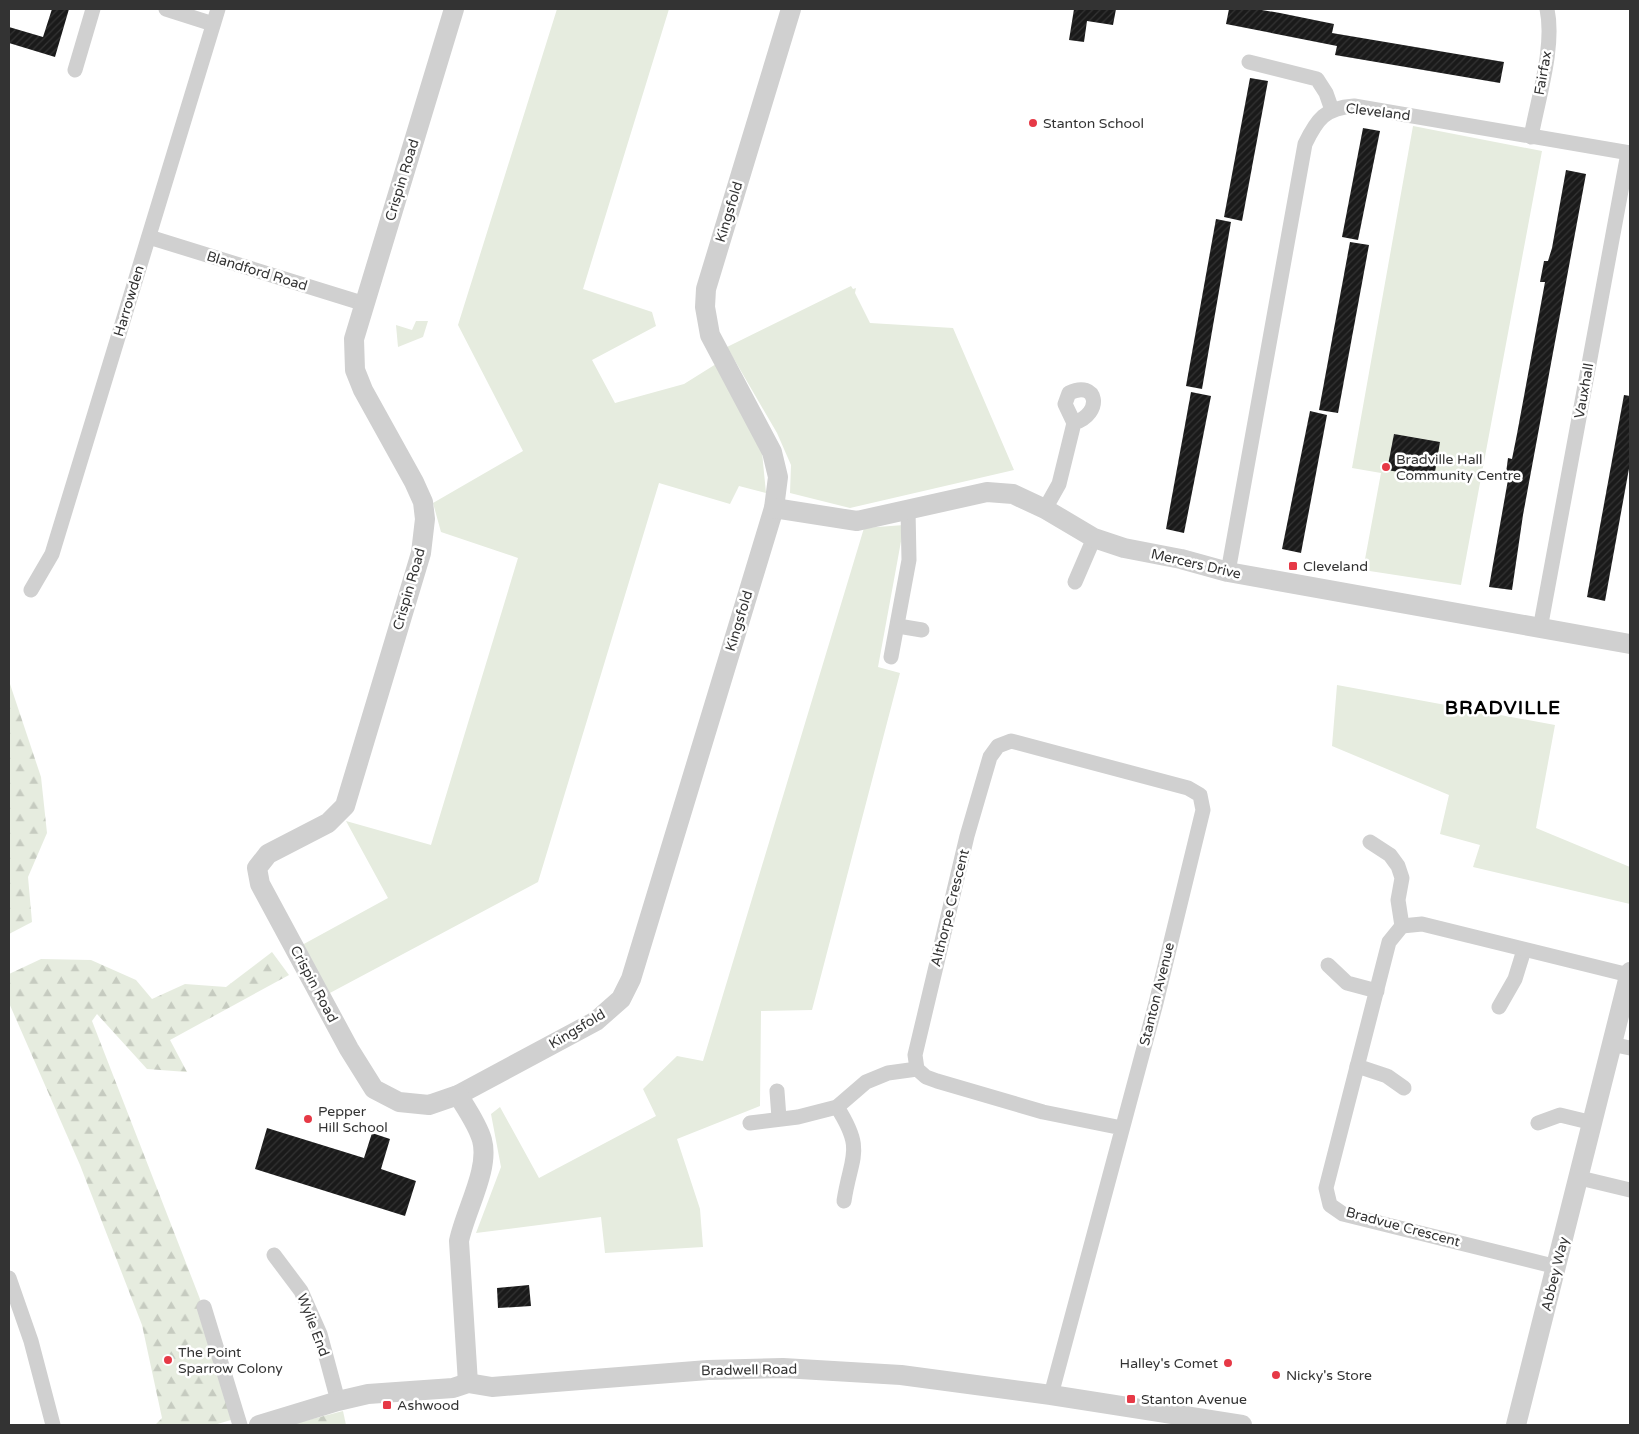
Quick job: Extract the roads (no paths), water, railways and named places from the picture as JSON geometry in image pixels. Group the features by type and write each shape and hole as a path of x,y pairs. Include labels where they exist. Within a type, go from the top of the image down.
{"street":[{"path":"75,70 93,9"},
{"path":"166,9 213,24"},
{"name":"Harrowden","path":"32,590 52,554 218,9"},
{"name":"Crispin Road","path":"399,1102 374,1089 354,1057 260,884 257,868 268,854 328,822 345,806 423,543 425,519 422,502 414,482 362,390 355,370 354,339 454,9"},
{"name":"Kingsfold","path":"399,1102 429,1105 458,1095 596,1021 621,999 631,979 774,508 778,477 772,452 710,336 705,307 706,289 790,9"},
{"name":"Fairfax","path":"1531,137 1548,48 1550,26 1547,9"},
{"path":"1249,62 1317,79 1326,93 1332,110"},
{"name":"Cleveland","path":"1228,572 1306,144 1314,126 1337,107 1354,106 1629,153"},
{"name":"Vauxhall","path":"1540,629 1629,153"},
{"name":"Blandford Road","path":"149,237 365,304"},
{"path":"1045,509 1059,484 1074,423"},
{"name":"Mercers Drive","path":"774,508 858,521 987,492 1013,494 1045,509 1094,538 1124,548 1181,559 1228,572 1630,644"},
{"path":"891,657 910,560 908,509"},
{"path":"1075,582 1094,538"},
{"path":"898,626 922,630"},
{"name":"Althorpe Crescent","path":"917,1069 915,1054 968,836 990,756 998,746 1011,741 1188,788 1200,794"},
{"name":"Stanton Avenue","path":"1051,1395 1082,1288 1156,1003 1203,810 1200,794"},
{"path":"1370,842 1390,855 1398,866 1402,878 1398,900 1402,926 1422,924 1524,950 1630,973"},
{"name":"Bradvue Crescent","path":"1402,926 1389,942 1376,991 1326,1188 1330,1205 1343,1214 1557,1267"},
{"path":"1499,1007 1515,979 1524,950"},
{"path":"1328,965 1347,983 1376,991"},
{"name":"Abbey Way","path":"1516,1425 1580,1178 1592,1122 1621,1046 1630,973"},
{"path":"1357,1066 1387,1076 1404,1088"},
{"path":"750,1123 798,1117 837,1107 866,1082 888,1073 917,1069 926,1077 970,1092 1043,1112 1122,1128"},
{"path":"777,1091 779,1118"},
{"path":"458,1095 482,1139 484,1161 462,1225 459,1241 468,1383"},
{"path":"837,1107 853,1137 856,1154 848,1175 844,1201"},
{"path":"1538,1123 1560,1115 1592,1122"},
{"path":"1580,1178 1630,1190"},
{"name":"Wylie End","path":"274,1255 305,1300 320,1334 338,1401"},
{"path":"9,1278 32,1341 53,1425"},
{"path":"204,1307 240,1425"},
{"name":"Bradwell Road","path":"259,1425 368,1394 453,1388 468,1383 492,1387 708,1370 783,1368 901,1375 1051,1395 1242,1425"}],"place":[{"name":"Stanton School","path":"1033,123"},
{"name":"Bradville Hall Community Centre","path":"1386,467"},
{"name":"Cleveland","path":"1293,566"},
{"name":"Pepper Hill School","path":"308,1119"},
{"name":"The Point Sparrow Colony","path":"168,1360"},
{"name":"Halley's Comet","path":"1228,1363"},
{"name":"Nicky's Store","path":"1276,1375"},
{"name":"Stanton Avenue","path":"1131,1399"},
{"name":"Ashwood","path":"387,1405"}],"district":[{"name":"BRADVILLE","path":"1503,708"}]}
